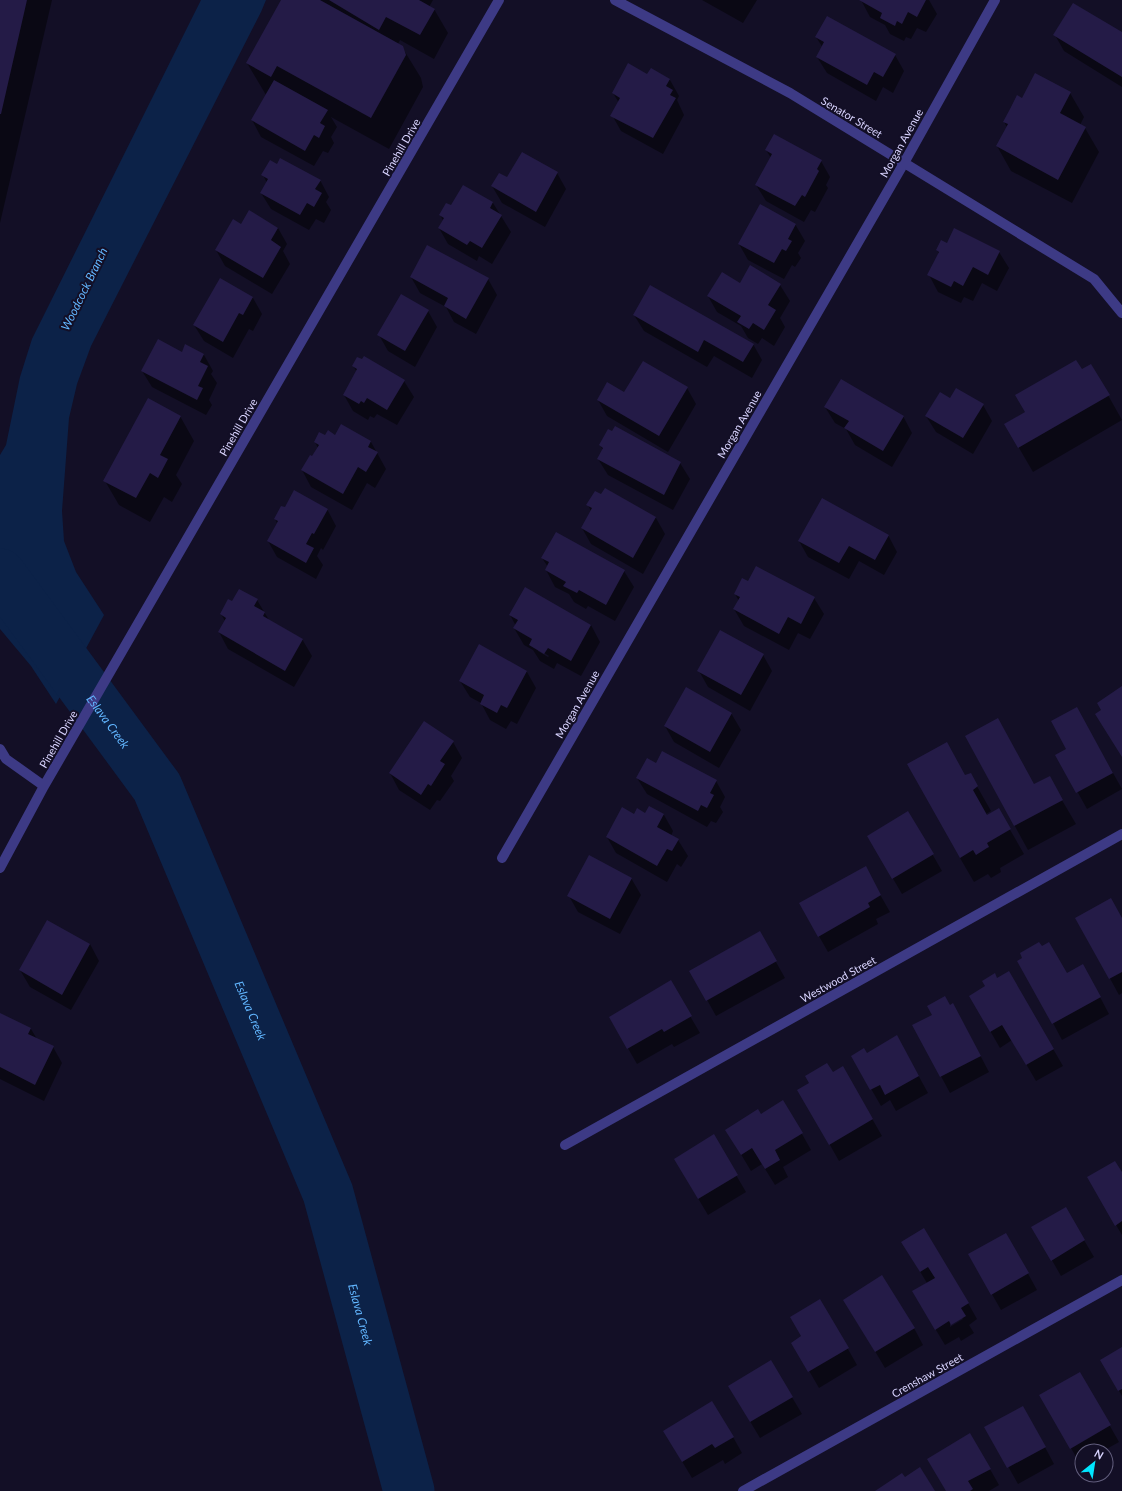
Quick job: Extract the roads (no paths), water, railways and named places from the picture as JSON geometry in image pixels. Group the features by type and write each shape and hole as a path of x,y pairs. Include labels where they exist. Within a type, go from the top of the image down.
{"street":[{"name":"Pinehill Drive","path":"0,868 44,786 499,0"},
{"name":"Senator Street","path":"615,0 790,93 1094,279 1122,313"},
{"name":"Morgan Avenue","path":"502,858 904,163 995,0"},
{"path":"0,749 6,759 44,786"},
{"name":"Westwood Street","path":"565,1145 1122,834"},
{"name":"Crenshaw Street","path":"743,1491 1122,1280"}],"water":[{"name":"Woodcock Branch","path":"201,0 266,0 91,346 77,384 69,418 62,511 64,541 76,572 104,615 56,704 31,666 0,629 0,455 6,445 20,377 32,339"}],"waterway":[{"name":"Eslava Creek","path":"0,574 157,787 328,1193 409,1491"}]}
